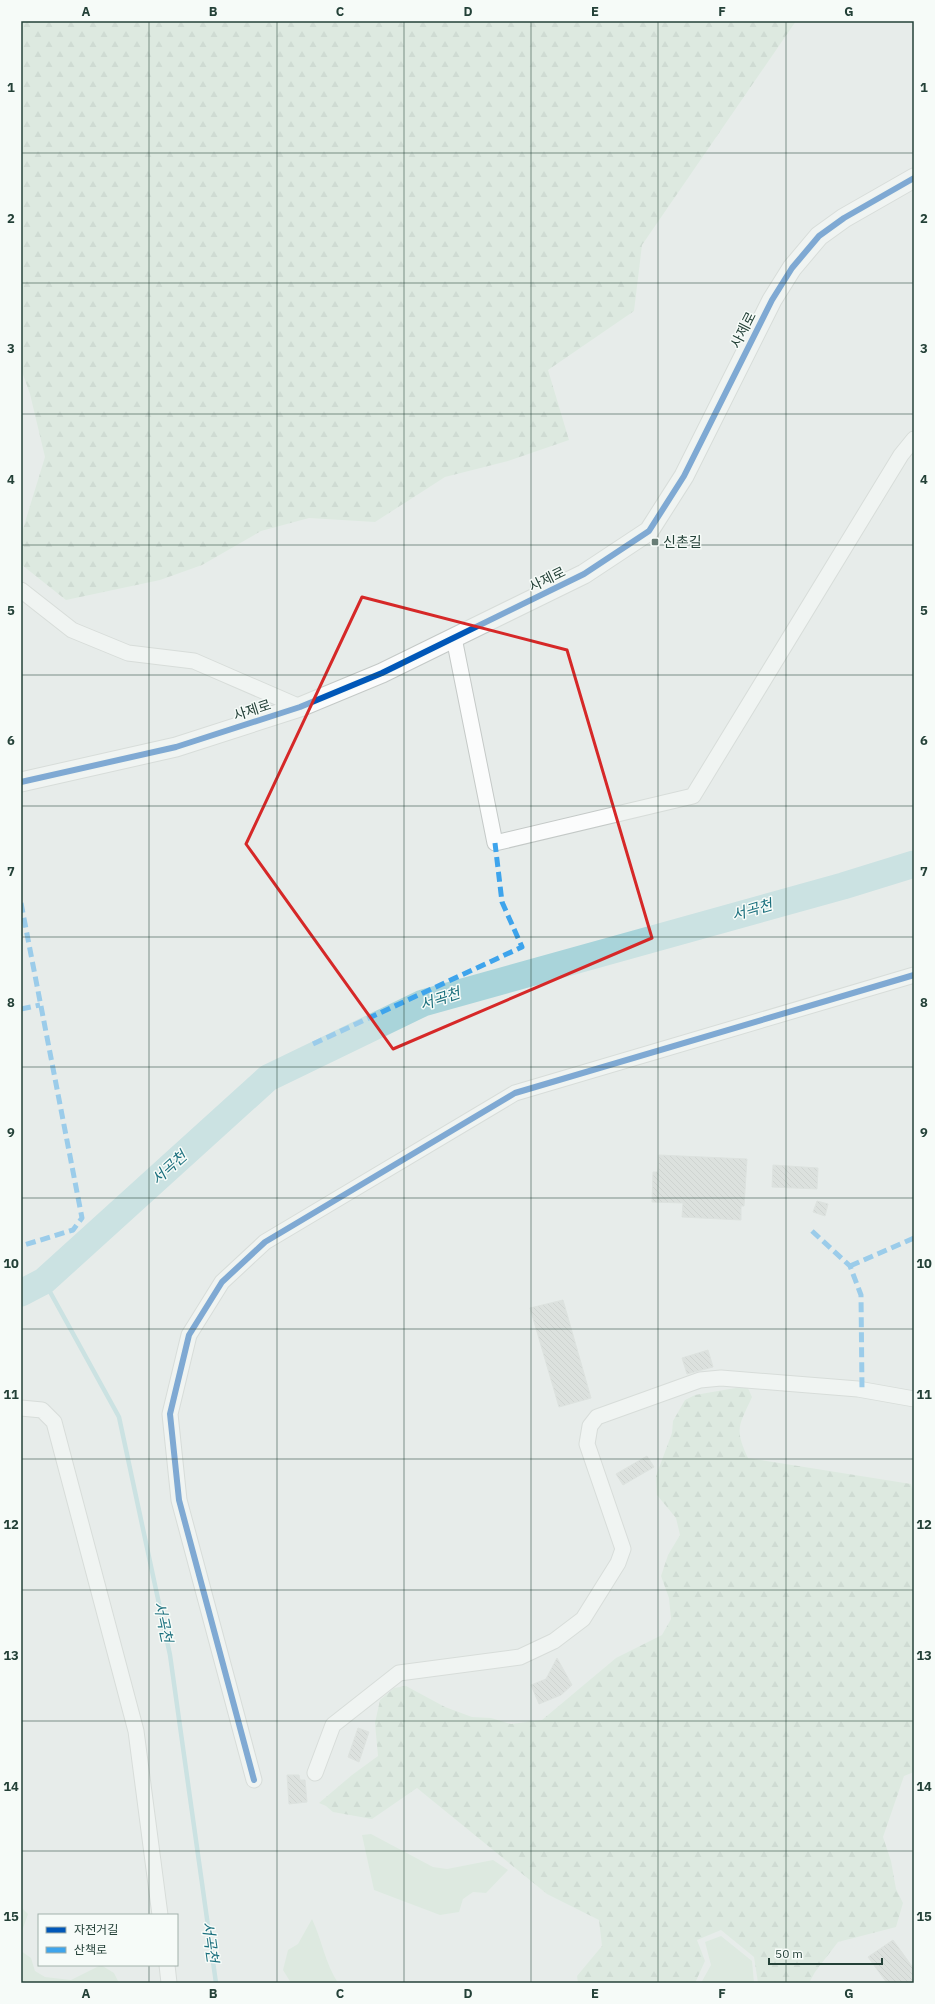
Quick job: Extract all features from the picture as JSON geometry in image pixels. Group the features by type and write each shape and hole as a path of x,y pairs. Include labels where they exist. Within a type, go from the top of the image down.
{"street":[{"name":"사제로","path":"21,782 176,747 300,707 382,673 584,574 649,531 684,476 772,300 792,268 819,236 844,218 914,178"},
{"path":"454,638 496,844 693,796 901,455 914,439"},
{"path":"23,595 72,630 128,653 194,661 300,707"},
{"path":"254,1780 179,1500 170,1414 189,1335 222,1282 265,1242 515,1092 914,975"},
{"path":"315,1773 333,1725 399,1673 520,1657 554,1641 583,1618 618,1562 623,1549 587,1444 590,1426 597,1417 700,1380 721,1378 858,1389 914,1399"},
{"path":"21,1408 42,1410 54,1422 136,1731 160,1914"},
{"path":"167,1966 169,1983"}],"highlighted area":[{"path":"362,597 567,650 652,938 393,1049 246,844"}],"green space":[{"path":"21,21 796,21 642,245 634,311 548,370 569,440 508,461 445,477 375,522 309,518 261,531 202,565 160,580 66,600 22,565 22,532 45,457 30,394 21,369"},
{"path":"747,1386 752,1397 741,1421 740,1433 748,1458 911,1484 914,1496 914,1772 904,1776 883,1837 891,1861 896,1889 903,1903 896,1927 838,1942 815,1972 809,1983 758,1983 754,1957 721,1930 697,1940 705,1961 695,1983 578,1983 577,1976 602,1946 599,1920 547,1894 417,1788 372,1819 333,1812 326,1806 319,1803 352,1775 378,1756 375,1723 380,1700 394,1688 406,1686 445,1707 472,1717 491,1718 511,1724 542,1720 616,1658 662,1635 671,1619 669,1598 661,1576 668,1555 680,1535 676,1518 657,1495 656,1476 672,1433 673,1421 685,1400 695,1395"},
{"path":"371,1834 433,1867 447,1869 493,1860 508,1870 486,1893 473,1892 463,1899 459,1912 440,1915 374,1890 362,1835"},
{"path":"21,1907 28,1914 21,1934"},
{"path":"312,1919 330,1968 338,1983 291,1983 283,1970 288,1950 298,1944"},
{"path":"721,1936 752,1961 754,1983 701,1983 711,1965 705,1942"},
{"path":"21,1951 31,1958 35,1971 45,1977 71,1980 99,1966 103,1966 114,1973 119,1983 21,1983"}],"building":[{"path":"659,1155 747,1159 744,1206 741,1206 741,1220 682,1217 683,1203 652,1202 653,1172 658,1172"},
{"path":"773,1165 818,1168 817,1189 772,1187"},
{"path":"817,1201 828,1204 825,1216 813,1212"},
{"path":"563,1300 591,1398 559,1407 530,1308"},
{"path":"708,1350 713,1367 687,1374 682,1358"},
{"path":"647,1456 654,1467 623,1485 616,1474"},
{"path":"557,1658 572,1685 561,1695 539,1704 531,1685 546,1679"},
{"path":"358,1728 369,1732 359,1762 348,1757"},
{"path":"287,1775 299,1775 300,1780 305,1780 307,1802 289,1804"},
{"path":"893,1940 914,1969 914,1983 887,1983 868,1957"}],"waterway":[{"name":"서곡천","path":"21,1293 44,1281 268,1078 423,1003 843,886 914,864"},
{"name":"서곡천","path":"44,1281 119,1417 170,1655 216,1983"}],"marked path":[{"path":"313,1044 522,947 502,902 495,843"},
{"path":"21,903 82,1218 73,1230 21,1246"},
{"path":"21,1009 40,1005"},
{"path":"812,1231 850,1266 861,1295 862,1389"},
{"path":"850,1266 914,1238"}],"cycle path":[{"path":"21,782 176,747 300,707 382,673 584,574 649,531 684,476 772,300 792,268 819,236 844,218 914,178"},
{"path":"254,1780 179,1500 170,1414 189,1335 222,1282 265,1242 515,1093 914,975"}],"place":[{"name":"신촌길","path":"655,542"}]}
